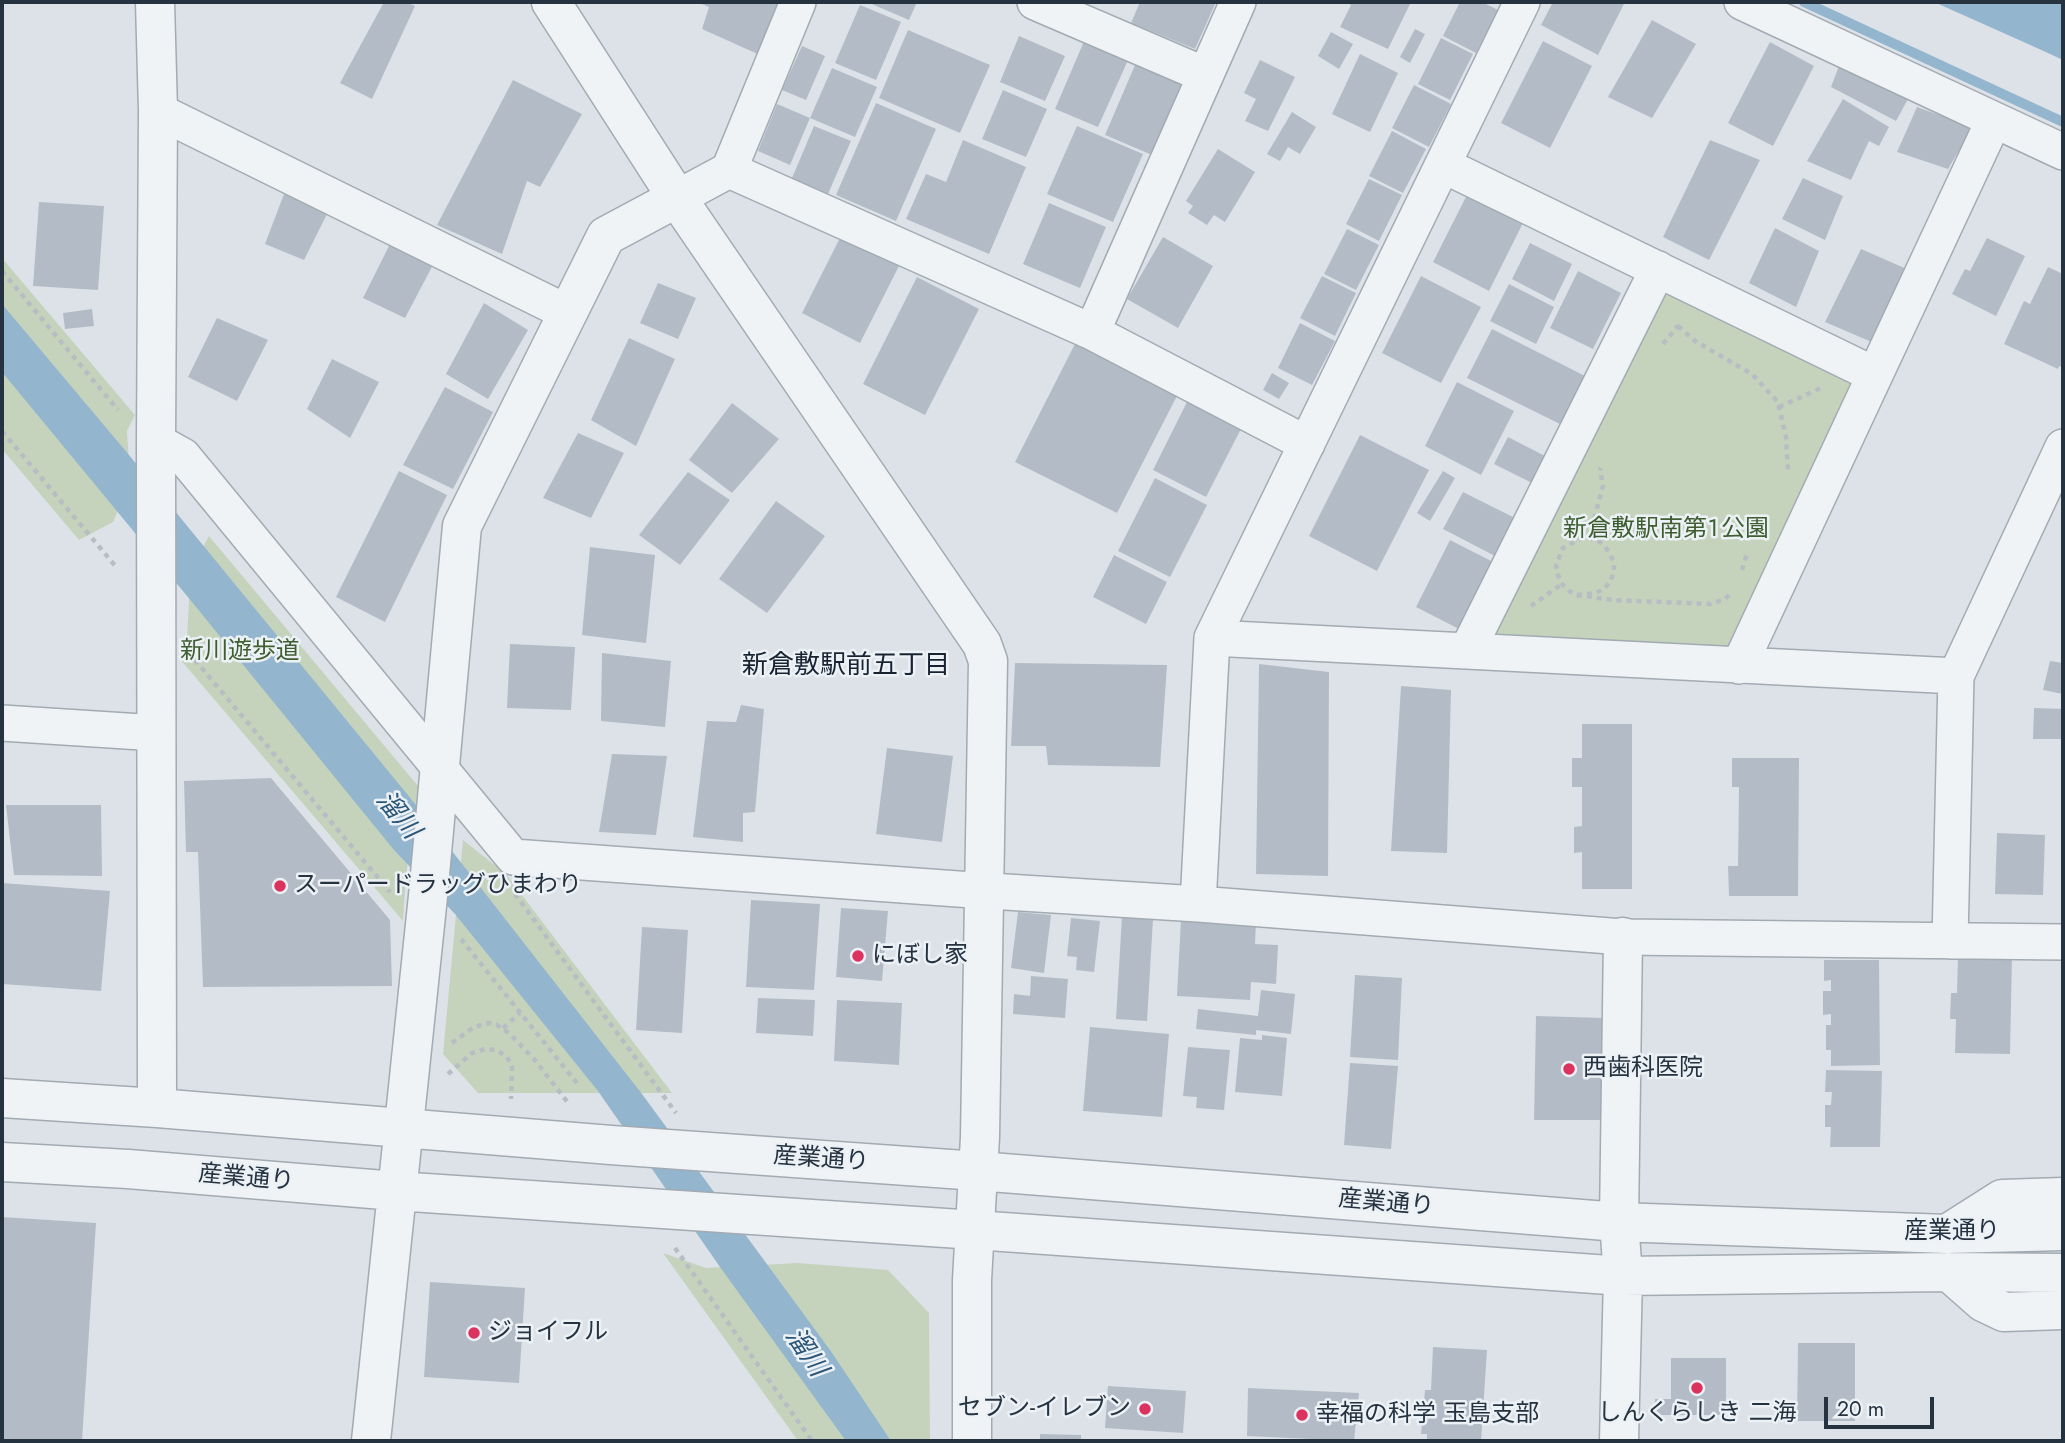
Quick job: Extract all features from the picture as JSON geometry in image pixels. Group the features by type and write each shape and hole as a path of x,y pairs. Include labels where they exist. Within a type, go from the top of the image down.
{"street":[{"path":"155,2 158,111 157,1108"},
{"path":"551,2 677,198 982,644 988,662 980,1137 972,1280 972,1441"},
{"path":"371,1441 436,810 462,526 606,236 729,170 797,2"},
{"path":"1035,2 1205,75"},
{"path":"1091,332 1237,2"},
{"path":"1198,904 1213,638 1522,2"},
{"path":"1742,2 2063,152"},
{"path":"158,111 568,313"},
{"path":"1739,666 1994,120"},
{"path":"1443,164 1875,375"},
{"path":"729,170 1091,332 1307,443"},
{"path":"1467,651 1669,274"},
{"path":"156,441 183,456 513,856 1623,937 2063,942"},
{"path":"1950,941 1956,676 2063,447"},
{"path":"1213,638 1956,676"},
{"path":"2,723 157,733"},
{"path":"1619,1441 1623,1276 1619,1223 1623,937"},
{"path":"2,1098 403,1128"},
{"name":"産業通り","path":"403,1128 1619,1223 1947,1234 2063,1231"},
{"name":"産業通り","path":"2,1162 128,1169 396,1191 665,1226 740,1214 1623,1276 2063,1273"},
{"path":"1947,1234 2002,1199 2063,1198"},
{"path":"1949,1272 1983,1302 2004,1312 2063,1310"}],"path":[{"path":"2,271 121,413"},
{"path":"1661,348 1678,326 1677,286 1669,274"},
{"path":"1678,326 1695,341 1752,374 1778,401 1786,437 1788,471"},
{"path":"2,431 389,891 425,912"},
{"path":"1589,538 1603,486 1600,470 1606,458"},
{"path":"1577,595 1597,593 1605,588 1614,571 1614,562 1605,546 1589,538 1580,539 1563,548 1556,565 1562,584 1577,595 1613,600 1710,604 1725,599 1738,586"},
{"path":"1742,575 1746,557 1754,547"},
{"path":"513,891 679,1116"},
{"path":"460,938 580,1087"},
{"path":"503,1028 520,1013"},
{"path":"448,1046 482,1024 489,1023 503,1028 534,1059 572,1108"},
{"path":"442,1079 472,1053 485,1049 497,1050 507,1056 512,1066 510,1103"},
{"path":"665,1226 812,1441"}],"green space":[{"path":"2,258 135,415 127,431 130,483 113,522 79,540 2,449"},
{"name":"新倉敷駅南第１公園","path":"1664,280 1864,377 1735,651 1485,639"},
{"name":"新川遊歩道","path":"209,536 418,786 403,921 179,658 187,639 190,582 196,560"},
{"path":"463,840 506,874 672,1093 478,1093 443,1054"},
{"path":"663,1253 706,1268 798,1263 888,1270 929,1313 930,1441 798,1441"}],"water":[{"path":"1934,2 2063,2 2063,60 2037,48"},
{"name":"溜川","path":"2,304 416,805 642,1094 830,1350 891,1441 846,1441 720,1267 598,1091 455,914 394,850 2,372"}],"building":[{"path":"384,2 406,2 415,6 372,99 340,83"},
{"path":"697,2 785,2 762,56 702,29 709,7"},
{"path":"867,2 917,2 909,20"},
{"path":"1140,2 1216,2 1195,49 1131,23"},
{"path":"1344,2 1411,2 1388,49 1340,27 1351,5"},
{"path":"1460,2 1482,2 1498,10 1476,53 1443,36"},
{"path":"1553,2 1625,2 1598,55 1541,25"},
{"path":"860,5 901,22 876,80 835,63"},
{"path":"1652,20 1696,44 1652,118 1608,97"},
{"path":"1415,29 1425,34 1410,63 1400,57"},
{"path":"908,30 990,65 960,133 879,98"},
{"path":"1331,32 1353,44 1339,69 1318,56"},
{"path":"1019,36 1065,56 1045,101 1000,82"},
{"path":"1441,38 1473,54 1450,100 1418,84"},
{"path":"1085,39 1129,58 1098,127 1055,109"},
{"path":"1543,41 1592,66 1550,148 1501,123"},
{"path":"1770,42 1814,66 1773,146 1728,123"},
{"path":"802,46 825,56 806,100 782,90"},
{"path":"1360,54 1398,73 1370,132 1332,114"},
{"path":"1260,60 1295,77 1268,131 1245,121 1256,99 1244,93"},
{"path":"1135,65 1182,85 1152,155 1105,135"},
{"path":"1839,66 1908,99 1896,121 1831,87"},
{"path":"832,68 877,87 855,137 810,118"},
{"path":"513,80 582,114 540,187 527,181 502,254 437,225"},
{"path":"1414,85 1451,104 1429,147 1392,128"},
{"path":"1003,90 1047,109 1026,157 982,139"},
{"path":"1843,99 1889,127 1879,146 1869,141 1851,180 1807,161"},
{"path":"876,103 936,129 896,221 836,195"},
{"path":"777,104 810,118 790,165 758,151"},
{"path":"1917,107 1973,127 1948,169 1897,152"},
{"path":"1292,112 1316,127 1300,154 1288,147 1280,161 1267,154"},
{"path":"814,126 851,141 828,194 792,178"},
{"path":"1077,126 1143,154 1113,222 1047,194"},
{"path":"1392,131 1426,149 1403,193 1369,176"},
{"path":"963,140 1026,167 989,254 906,219 926,174 946,182"},
{"path":"1710,140 1760,160 1709,260 1663,237"},
{"path":"1218,149 1255,172 1225,222 1214,215 1207,225 1188,213 1193,206 1186,201"},
{"path":"1803,178 1843,196 1825,240 1782,219"},
{"path":"1369,179 1402,195 1379,241 1346,224"},
{"path":"1473,183 1529,211 1489,291 1433,262"},
{"path":"284,194 328,212 304,260 265,244"},
{"path":"39,202 104,206 98,290 33,286"},
{"path":"1049,203 1106,227 1080,288 1023,264"},
{"path":"1775,228 1819,251 1796,307 1749,283"},
{"path":"1347,229 1379,245 1356,290 1324,274"},
{"path":"843,232 901,262 860,343 802,313"},
{"path":"1163,237 1213,266 1178,328 1127,299"},
{"path":"1987,238 2025,256 1996,316 1952,294 1965,269 1970,271"},
{"path":"1530,243 1572,264 1554,301 1512,279"},
{"path":"390,244 434,263 405,318 363,298"},
{"path":"1861,249 1909,270 1874,343 1825,322"},
{"path":"2048,267 2063,274 2063,368 2059,366 2058,369 2004,344 2024,301 2030,304"},
{"path":"1578,271 1621,293 1593,349 1550,328"},
{"path":"1322,276 1356,293 1335,336 1300,318"},
{"path":"1421,276 1481,307 1441,383 1382,353"},
{"path":"917,277 979,309 925,415 863,384"},
{"path":"658,283 696,298 678,339 640,323"},
{"path":"1509,284 1554,307 1536,344 1490,321"},
{"path":"484,303 528,330 488,399 446,374"},
{"path":"92,309 94,326 65,329 63,313"},
{"path":"217,318 268,340 237,401 188,377"},
{"path":"1300,323 1335,341 1312,385 1278,368"},
{"path":"1492,329 1589,378 1564,426 1467,378"},
{"path":"1080,334 1182,386 1117,513 1015,462"},
{"path":"629,338 675,359 636,446 591,420"},
{"path":"332,359 379,382 350,438 307,409"},
{"path":"1272,373 1289,383 1279,399 1263,390"},
{"path":"1457,382 1514,411 1481,475 1425,446"},
{"path":"445,387 493,412 453,489 403,465"},
{"path":"1190,396 1244,423 1206,497 1153,470"},
{"path":"732,403 779,439 732,493 689,460"},
{"path":"578,433 624,453 591,518 543,498"},
{"path":"1360,435 1429,470 1377,571 1309,536"},
{"path":"1508,437 1547,457 1534,484 1494,464"},
{"path":"399,471 447,495 385,622 336,597"},
{"path":"1443,471 1455,478 1430,521 1417,513"},
{"path":"688,472 730,500 680,565 639,535"},
{"path":"1155,478 1207,505 1170,577 1118,551"},
{"path":"1463,492 1515,518 1495,556 1443,529"},
{"path":"776,501 825,536 767,613 719,579"},
{"path":"1450,540 1497,564 1463,631 1416,607"},
{"path":"590,547 655,555 646,643 582,635"},
{"path":"1114,555 1167,582 1146,624 1093,597"},
{"path":"510,644 575,647 571,710 507,708"},
{"path":"602,653 671,661 665,727 601,721"},
{"path":"2050,661 2063,663 2063,694 2043,690"},
{"path":"1015,663 1167,665 1160,767 1048,765 1046,746 1011,746"},
{"path":"1259,664 1329,672 1328,876 1256,874"},
{"path":"1401,686 1451,690 1447,853 1391,851"},
{"path":"741,705 764,709 755,812 743,813 743,842 693,837 707,721 736,722"},
{"path":"2034,708 2063,709 2063,739 2033,739"},
{"path":"1582,724 1632,724 1632,889 1582,889 1582,852 1574,853 1574,827 1582,826 1582,787 1572,787 1572,758 1582,758"},
{"path":"887,748 953,756 942,842 876,834"},
{"path":"612,754 667,756 656,835 599,832"},
{"path":"1732,758 1799,758 1798,896 1729,896 1728,866 1738,866 1739,787 1732,787"},
{"name":"スーパードラッグひまわり","path":"271,778 390,920 392,986 203,987 198,852 186,852 184,781"},
{"path":"6,805 101,805 102,876 14,875"},
{"path":"1997,833 2045,835 2043,895 1995,894"},
{"path":"2,883 110,891 101,991 2,984"},
{"path":"751,900 820,904 814,990 746,987"},
{"path":"841,908 888,911 882,981 836,977"},
{"path":"1018,912 1051,915 1044,973 1011,968"},
{"path":"1122,916 1153,919 1147,1021 1116,1019"},
{"path":"1071,918 1100,921 1094,972 1076,970 1077,957 1067,956"},
{"path":"1181,919 1256,922 1255,944 1278,945 1276,984 1251,982 1250,1000 1177,996"},
{"path":"642,927 688,930 682,1033 636,1030"},
{"path":"1958,954 2012,956 2010,1054 1955,1053 1956,1019 1950,1019 1951,993 1957,993"},
{"path":"1824,960 1879,960 1880,1065 1831,1066 1831,1050 1826,1050 1826,1025 1831,1025 1831,1014 1823,1015 1823,991 1831,991 1831,980 1824,981"},
{"path":"1355,975 1402,978 1398,1060 1350,1057"},
{"path":"1031,976 1068,979 1065,1018 1013,1014 1014,994 1030,996"},
{"path":"1261,990 1295,994 1291,1034 1256,1030 1256,1035 1196,1029 1198,1009 1258,1016"},
{"path":"758,998 815,1000 813,1036 756,1033"},
{"path":"837,1000 902,1003 899,1065 834,1061"},
{"name":"西歯科医院","path":"1536,1016 1604,1018 1602,1120 1534,1120"},
{"path":"1090,1027 1169,1034 1162,1117 1083,1111"},
{"path":"1262,1035 1287,1038 1282,1096 1235,1092 1240,1038 1262,1040"},
{"path":"1188,1047 1230,1050 1224,1110 1196,1108 1197,1097 1183,1096"},
{"path":"1350,1063 1398,1066 1391,1149 1344,1145"},
{"path":"1826,1070 1882,1071 1880,1147 1830,1147 1831,1127 1825,1127 1825,1105 1831,1105 1832,1092 1825,1092"},
{"path":"2,1217 96,1223 82,1441 2,1441"},
{"name":"ジョイフル","path":"430,1282 525,1288 519,1383 424,1377"},
{"path":"1798,1343 1855,1343 1855,1421 1797,1421"},
{"path":"1433,1347 1487,1350 1481,1441 1427,1441 1427,1434 1421,1434 1425,1390 1431,1390"},
{"path":"1671,1358 1726,1358 1726,1415 1655,1415 1655,1399 1671,1399"},
{"name":"セブン-イレブン","path":"1108,1386 1186,1391 1183,1433 1105,1428"},
{"name":"幸福の科学 玉島支部","path":"1248,1388 1359,1393 1354,1441 1247,1436"},
{"path":"1040,1434 1081,1435 1081,1441 1040,1441"}],"waterway":[{"path":"1804,2 2063,122"}],"place":[{"name":"スーパードラッグひまわり","path":"280,886"},
{"name":"にぼし家","path":"858,956"},
{"name":"西歯科医院","path":"1569,1069"},
{"name":"ジョイフル","path":"474,1333"},
{"name":"しんくらしき 二海","path":"1697,1388"},
{"name":"セブン-イレブン","path":"1145,1409"},
{"name":"幸福の科学 玉島支部","path":"1302,1415"}],"district":[{"name":"新倉敷駅前五丁目","path":"846,667"}]}
